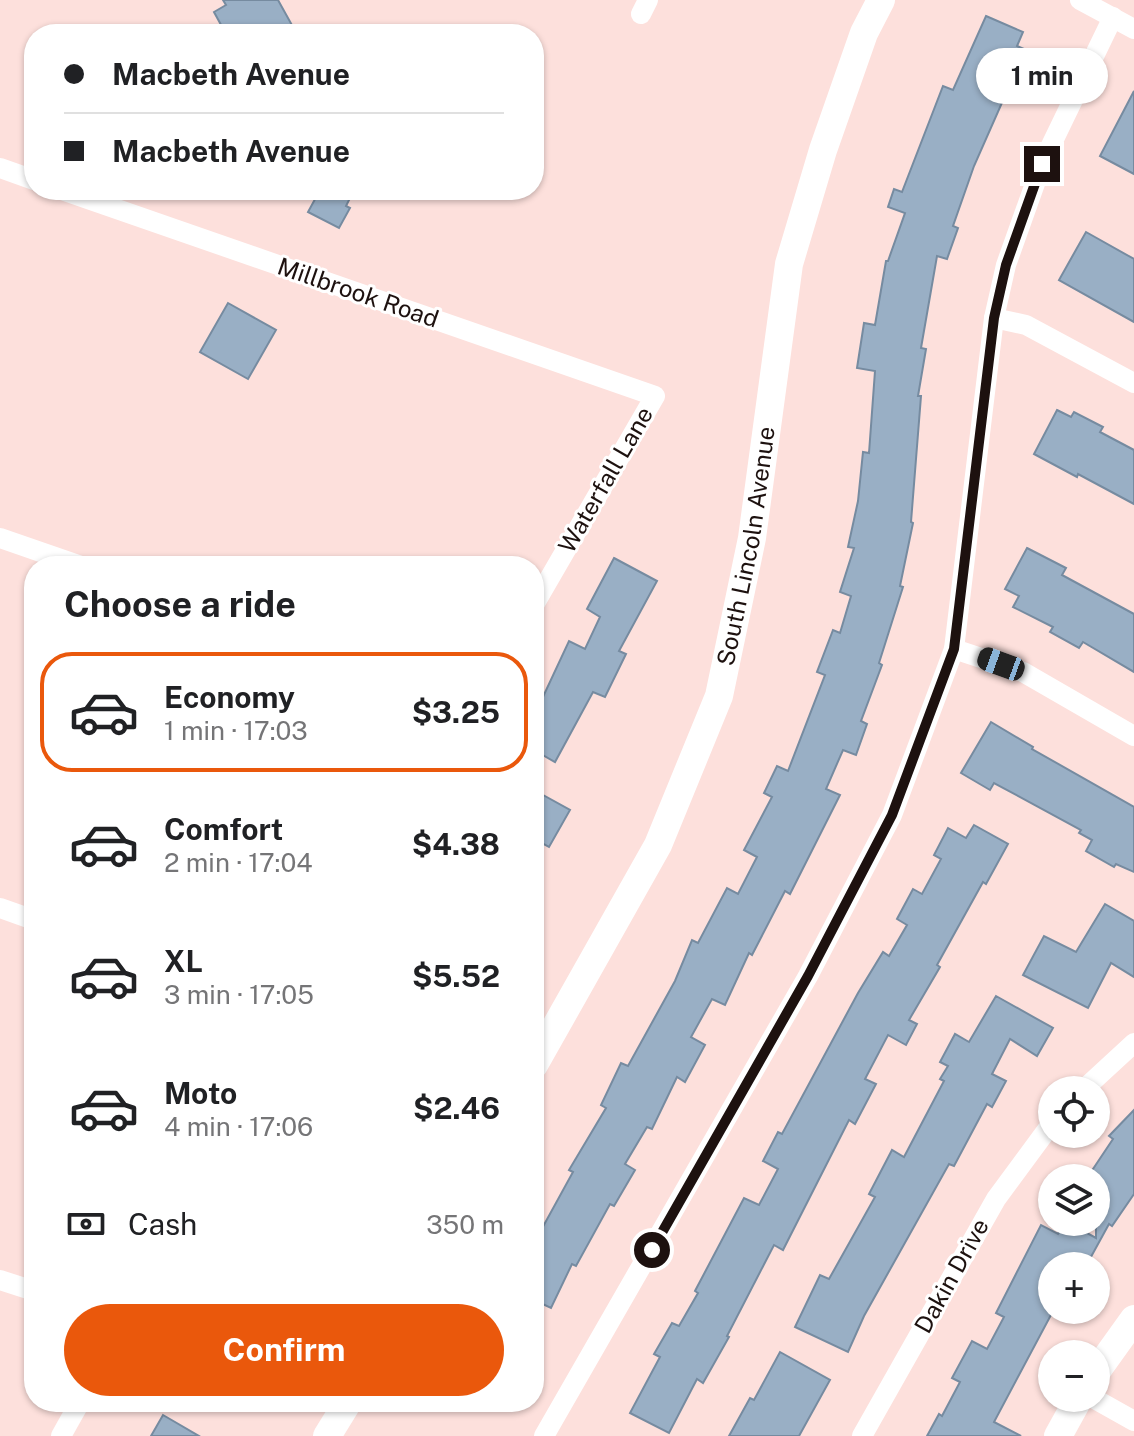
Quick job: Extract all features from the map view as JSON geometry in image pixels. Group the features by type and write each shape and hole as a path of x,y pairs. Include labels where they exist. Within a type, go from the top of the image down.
{"main road":[{"name":"South Lincoln Avenue","path":"544,1047 658,845 719,696 752,538 789,264 833,120 864,33 881,0"},
{"path":"1110,1352 1134,1319"},
{"path":"327,1436 342,1412"},
{"path":"1058,1436 1071,1412"}],"street":[{"path":"1080,0 1134,29"},
{"path":"544,1436 815,963 892,815 954,649 994,318 1006,265 1042,164 1113,17"},
{"path":"0,168 24,176"},
{"name":"Millbrook Road","path":"91,200 655,396"},
{"path":"994,318 1026,325 1134,383"},
{"name":"Waterfall Lane","path":"544,588 655,396"},
{"path":"0,538 52,556"},
{"path":"954,649 1023,672 1134,736"},
{"path":"0,908 24,916"},
{"path":"1098,1076 1134,1043"},
{"name":"Dakin Drive","path":"862,1436 996,1199 1038,1142"},
{"path":"0,1280 24,1288"},
{"path":"1110,1408 1134,1421"},
{"path":"61,1436 74,1412"}],"building":[{"path":"223,0 278,0 291,24 221,24 214,12 226,5"},
{"path":"986,16 1023,32 1017,46 1031,52 1017,83 1012,80 974,166 953,226 958,228 947,259 937,256 921,348 926,349 918,396 921,396 913,523 900,586 903,587 879,663 882,665 861,721 867,724 856,755 843,750 826,789 840,795 790,894 785,891 752,955 749,953 725,1005 712,999 691,1037 705,1045 685,1082 677,1077 652,1129 647,1127 625,1164 635,1170 614,1206 610,1204 576,1266 572,1264 551,1308 544,1305 544,1225 573,1172 569,1170 606,1108 601,1105 621,1063 628,1066 675,981 692,940 698,943 727,888 738,894 757,857 744,850 772,797 764,793 777,766 788,771 825,675 817,672 833,630 840,633 851,596 840,592 854,548 848,547 858,501 863,452 869,453 875,371 857,368 864,323 875,325 886,261 905,213 888,207 894,189 902,192 943,86 953,90"},
{"path":"1134,91 1134,174 1100,156"},
{"path":"315,200 349,200 346,206 350,208 339,228 308,212"},
{"path":"1086,232 1134,259 1134,322 1059,280"},
{"path":"228,303 276,330 248,379 200,352"},
{"path":"1057,410 1071,417 1074,412 1103,427 1100,432 1134,450 1134,504 1034,454"},
{"path":"1027,548 1066,568 1062,575 1134,614 1134,672 1083,642 1079,648 1050,632 1053,627 1013,607 1019,596 1005,589"},
{"path":"614,558 657,581 619,651 626,654 605,697 593,692 555,762 544,756 544,695 569,641 585,649 600,617 587,609"},
{"path":"991,722 1134,807 1134,872 1116,864 1114,867 1086,851 1092,840 1079,833 1081,830 994,783 990,790 961,773"},
{"path":"544,796 570,810 549,847 544,844"},
{"path":"974,825 1008,844 986,884 983,882 909,1020 917,1024 906,1045 888,1035 865,1079 876,1084 855,1124 849,1120 783,1250 774,1245 729,1337 703,1383 697,1379 669,1433 630,1413 660,1357 654,1354 672,1323 679,1326 744,1198 759,1205 778,1169 763,1161 778,1132 782,1134 883,952 889,956 907,925 897,919 913,889 922,894 941,859 934,855 948,828 966,838"},
{"path":"1105,904 1134,921 1134,977 1111,963 1088,1008 1023,975 1044,936 1076,952"},
{"path":"996,996 1053,1028 1037,1056 1010,1039 992,1074 1006,1081 992,1107 987,1104 954,1166 949,1164 864,1316 848,1352 795,1327 820,1275 829,1279 875,1197 869,1194 892,1150 904,1157 944,1081 940,1079 948,1066 940,1062 955,1034 969,1042"},
{"path":"1134,1110 1134,1194 1112,1226 1110,1164 1096,1164 1110,1148 1113,1139 1110,1135"},
{"path":"1038,1231 1038,1236 1102,1236 1094,1252 1038,1252 1038,1324 1046,1324 994,1422 1021,1436 927,1436 960,1382 952,1378 972,1341 987,1349 1004,1317 996,1313"},
{"path":"780,1352 830,1380 799,1436 729,1436 750,1398 754,1400"},
{"path":"163,1415 199,1436 151,1436"}],"route":[{"path":"652,1250 808,976 892,815 954,649 994,318 1006,265 1042,164"}]}
